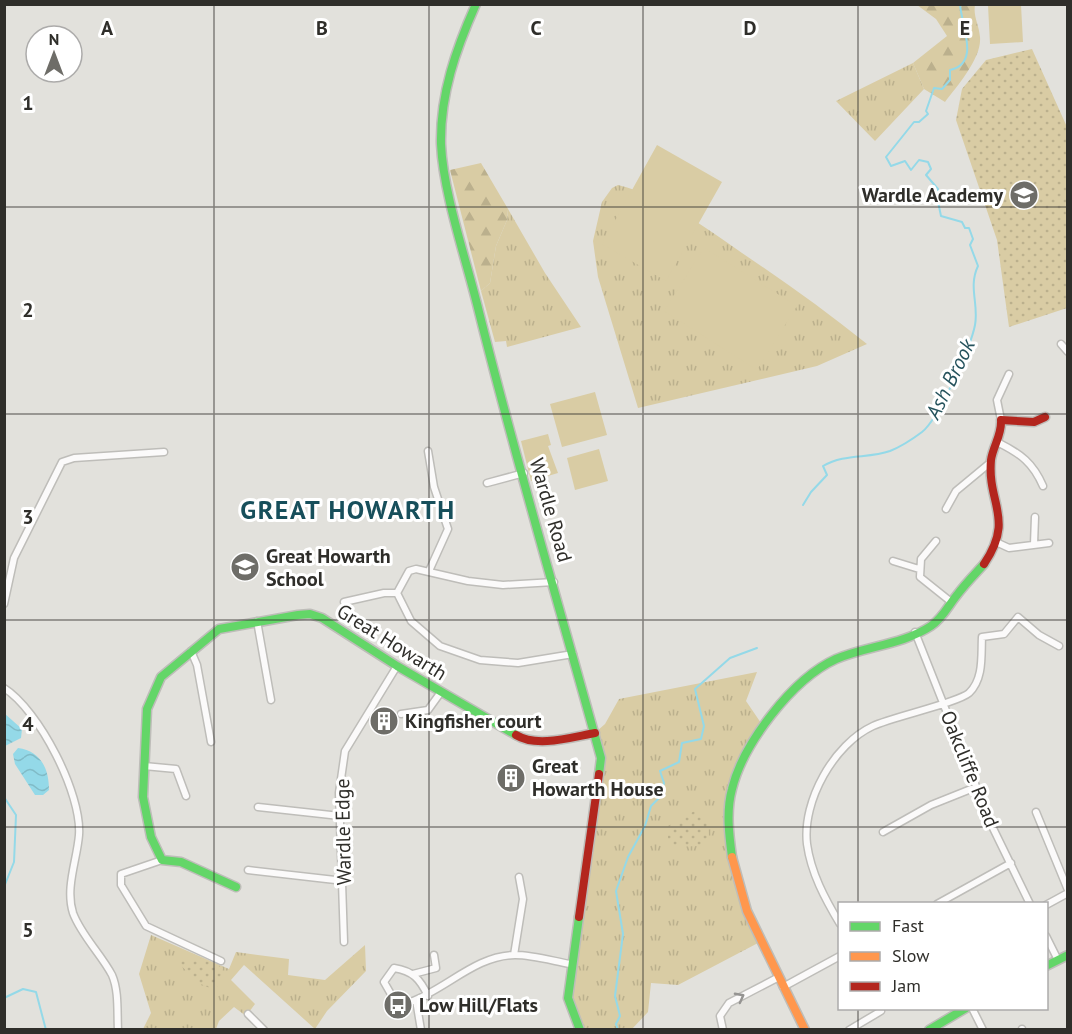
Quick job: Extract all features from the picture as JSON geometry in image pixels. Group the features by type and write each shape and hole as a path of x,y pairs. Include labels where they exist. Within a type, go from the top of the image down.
{"main road":[{"name":"Wardle Road","path":"476,4 449,67 442,104 442,156 490,356 601,758 570,964 568,998 580,1029"},
{"path":"805,1029 746,914 734,876 728,840 732,793 748,748 759,729 795,690 833,661 915,632 940,619 950,601 980,570 996,542 1000,517 991,462 999,442 1002,429 1001,420 1034,422 1045,417"},
{"name":"Great Howarth","path":"162,860 146,818 144,766 149,700 161,677 219,629 298,615 316,616 396,666 522,739 553,740 595,733"},
{"path":"162,860 181,862 236,887"},
{"path":"1048,965 1068,955"},
{"path":"929,1029 962,1010"}],"street":[{"path":"1061,344 1068,352"},
{"path":"1001,420 997,400 1009,374"},
{"path":"999,442 1022,454 1036,469 1043,486"},
{"path":"428,451 434,487 448,529 429,571"},
{"path":"4,604 14,558 62,462 74,458 165,452"},
{"path":"946,509 957,491 991,462"},
{"path":"487,483 524,473"},
{"path":"1034,544 1035,517"},
{"path":"936,541 921,559 918,569 920,577 950,601"},
{"path":"996,542 1009,548 1049,543"},
{"path":"893,561 918,569"},
{"path":"397,593 409,572 416,569 468,581 503,585 554,582"},
{"path":"344,602 384,593 397,593"},
{"path":"397,593 411,621 440,646 480,660 518,663 573,654"},
{"path":"838,921 821,892 807,844 806,827 826,770 849,742 872,726 968,694 980,677 982,637 1004,634 1018,617 1039,635 1059,646"},
{"path":"257,621 271,700"},
{"name":"Oakcliffe Road","path":"915,632 976,787 1030,902"},
{"path":"191,651 197,665 211,742"},
{"name":"Wardle Edge","path":"344,942 344,881 339,793 345,751 396,666"},
{"path":"4,688 27,708 58,761 76,808 79,834 71,889 73,912 113,977 117,998 118,1029"},
{"path":"400,714 428,710 441,692"},
{"path":"144,766 176,769 186,796"},
{"path":"883,832 931,805 976,787"},
{"path":"258,807 340,816"},
{"path":"1036,812 1068,892 1048,904"},
{"path":"162,860 121,874 121,885 140,919 151,929 221,961"},
{"path":"939,902 1011,863"},
{"path":"248,870 344,881"},
{"path":"514,955 524,899 519,877"},
{"path":"1048,938 1058,960"},
{"path":"413,974 436,968 434,955"},
{"path":"428,996 420,979 408,970 394,968 384,982 392,996 410,1002 428,996 480,963 514,955 570,964"},
{"path":"783,987 838,957"},
{"path":"723,1029 720,1016 729,1003 777,978"},
{"path":"416,1000 421,1029"},
{"path":"973,1010 981,1029"},
{"path":"849,1029 881,1011"},
{"path":"248,1014 264,1029"}],"green space":[{"path":"917,5 975,5 980,45 973,63 945,102 924,89 913,63 947,36 936,19"},
{"path":"988,5 1021,5 1023,42 990,44"},
{"name":"Wardle Academy","path":"1032,49 1067,127 1067,308 1009,327 997,240 956,120 962,89 986,60"},
{"path":"913,63 924,89 875,141 836,101"},
{"path":"657,145 722,182 666,281 602,244"},
{"path":"481,163 508,209 507,220 496,246 490,283 481,291 450,170"},
{"path":"618,185 667,204 698,223 806,297 867,344 817,366 638,408 598,277 593,241 602,202 612,188"},
{"path":"508,209 545,273 581,327 507,347 506,341 495,342 481,291 490,283 496,246 507,220"},
{"path":"704,248 797,306 757,370 664,311"},
{"path":"595,392 607,435 562,447 550,404"},
{"path":"548,434 551,445 548,446 558,473 531,481 521,441"},
{"path":"599,449 608,481 575,490 567,458"},
{"path":"757,672 746,701 761,723 746,747 736,774 726,841 758,943 678,985 651,983 648,1012 632,1029 583,1029 571,998 573,963 604,774 597,731 605,724 619,699"},
{"path":"698,809 708,824 709,838 699,846 672,847 668,840 668,826"},
{"path":"151,935 229,969 236,952 289,959 288,975 325,980 365,945 366,971 327,1011 315,1029 244,965 231,980 255,1004 246,1016 234,1007 219,1021 216,1029 143,1029 151,1013 139,974"},
{"path":"197,957 223,968 216,991 201,984 179,964 181,960 194,962"}],"water":[{"path":"4,713 22,729 21,738 5,746"},
{"path":"18,748 33,753 42,762 49,790 43,795 35,795 15,764 13,754"}],"waterway":[{"name":"Ash Brook","path":"803,505 811,492 827,475 823,466 840,459 890,451 907,442 929,425 961,365 972,335 976,317 974,281 978,266 970,245 973,239 969,228 965,228 962,222 941,216 937,197 938,189 926,175 931,169 928,162 919,160 911,170 905,161 891,166 886,157 914,122 919,122 928,114 926,111 934,88 942,89 950,80 950,70 965,60 967,42 960,4"},
{"name":"Ash Brook","path":"618,1030 616,1024 620,1016 615,996 623,934 616,891 628,857 645,826 651,806 660,797 664,783 660,771 679,762 682,743 701,739 704,726 695,689 730,658 757,648"},
{"path":"4,797 16,815 14,862 4,887"},
{"path":"4,998 23,989 36,992 46,1030"}],"traffic: fast":[{"path":"476,4 456,55 443,107 441,144 446,184 508,424 601,758 599,774"},
{"path":"732,857 729,806 738,771 758,733 787,697 819,668 836,659 908,637 931,626 942,616 963,587 984,564"},
{"path":"236,887 181,862 162,860 151,837 143,797 147,709 161,677 219,629 298,615 310,614 322,618 397,666 516,735"},
{"path":"579,917 568,998 580,1030"},
{"path":"1048,965 1068,955"},
{"path":"929,1030 963,1010"}],"traffic: slow":[{"path":"732,857 747,911 805,1030"}],"traffic: jam":[{"path":"984,564 998,535 998,511 991,475 991,460 1001,420 1034,422 1045,417"},
{"path":"516,735 524,739 544,741 595,733"},
{"path":"579,917 599,774"}],"place":[{"name":"Wardle Academy","path":"1024,195"},
{"name":"Great Howarth School","path":"245,567"},
{"name":"Kingfisher court","path":"384,721"},
{"name":"Great Howarth House","path":"511,778"},
{"name":"Low Hill/Flats","path":"398,1005"}],"district":[{"name":"GREAT HOWARTH","path":"348,509"}]}
